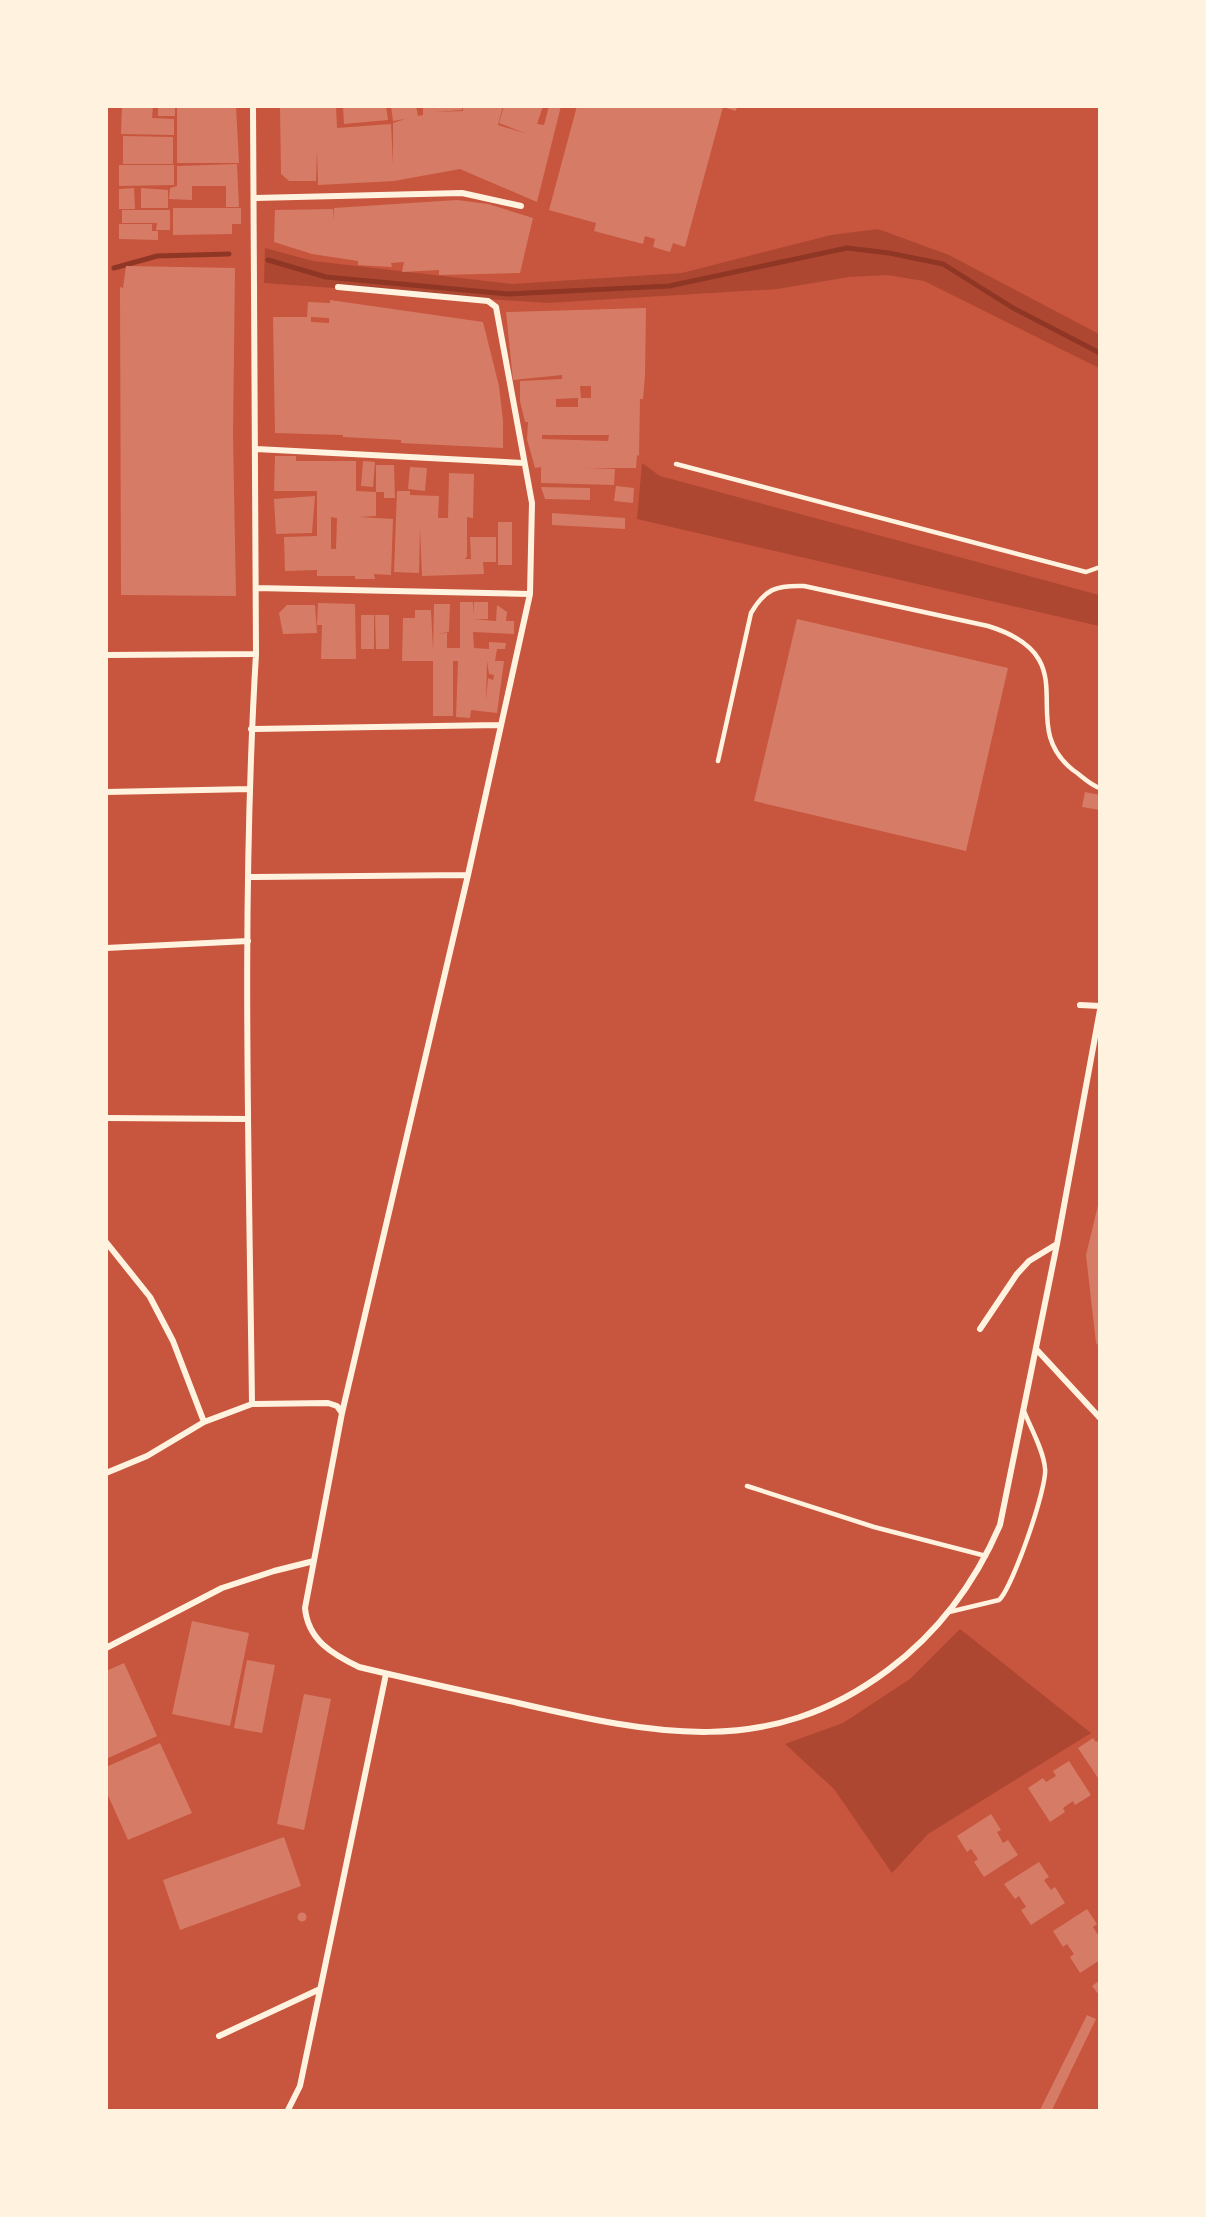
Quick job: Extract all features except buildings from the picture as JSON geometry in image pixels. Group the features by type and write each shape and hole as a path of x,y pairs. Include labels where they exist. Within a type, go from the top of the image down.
{"street":[{"path":"252,1404 248,942 251,729 256,654 253,106"},
{"path":"255,198 462,193 521,206"},
{"path":"338,287 494,304 498,312 531,503 530,594 499,725 468,875 342,1413 305,1608 306,1624 315,1636 338,1657 359,1667 634,1728 675,1733 720,1733 765,1727 818,1711 860,1691 900,1661 934,1630 963,1595 986,1556 1000,1525 1037,1350 1100,1008 1080,1005"},
{"path":"256,449 524,464"},
{"path":"256,588 530,594"},
{"path":"106,654 256,654"},
{"path":"251,729 499,725"},
{"path":"106,792 250,789"},
{"path":"250,877 468,875"},
{"path":"106,948 248,942"},
{"path":"106,1119 248,1119"},
{"path":"106,1242 150,1297 173,1341 204,1422"},
{"path":"980,1329 1017,1274 1029,1261 1057,1244"},
{"path":"1037,1350 1100,1418"},
{"path":"106,1473 147,1456 204,1422 252,1404 328,1403 337,1406 342,1413"},
{"path":"106,1648 222,1588 274,1571 315,1561"},
{"path":"288,2110 300,2086 386,1674"},
{"path":"219,2036 320,1989"}],"lane":[{"path":"676,464 1086,572 1100,567"},
{"path":"718,761 752,613 761,596 776,588 804,585 988,626 1010,633 1028,644 1040,659 1046,682 1047,727 1055,753 1063,762 1100,788"},
{"path":"949,1611 999,1600 1004,1595 1017,1569 1046,1478 1044,1462 1024,1411"},
{"path":"747,1486 874,1527 986,1556"}],"shaded area":[{"path":"878,229 949,255 1099,334 1099,368 924,281 887,275 849,277 777,289 547,303 264,283 265,248 313,261 512,284 682,273 831,235"},
{"path":"642,463 660,476 1099,595 1099,626 637,519"},
{"path":"960,1629 1091,1733 928,1834 892,1873 834,1789 785,1744 843,1723 910,1679"}],"waterway":[{"path":"268,260 326,277 508,294 669,286 847,248 889,253 943,264 1013,308 1100,353"},
{"path":"114,268 157,256 229,254"}]}
